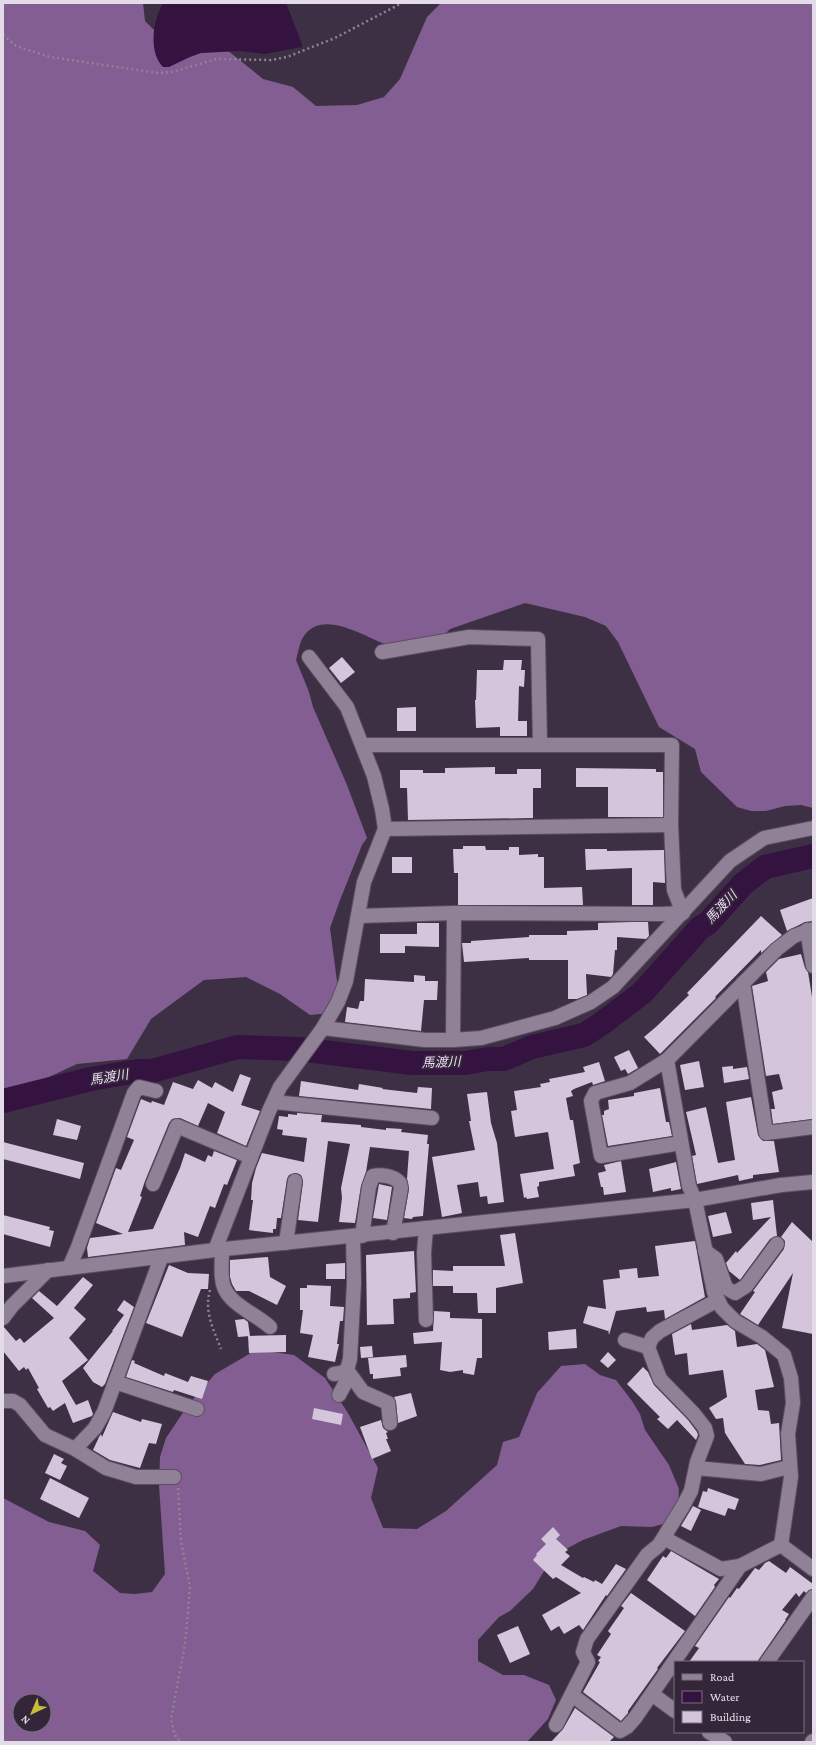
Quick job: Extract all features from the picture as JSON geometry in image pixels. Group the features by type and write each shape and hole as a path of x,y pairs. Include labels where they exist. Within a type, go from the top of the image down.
{"street":[{"path":"382,652 469,637 538,639 540,745"},
{"path":"270,1327 230,1299 224,1291 219,1250 251,1157 280,1087 322,1028 338,1002 346,981 364,882 385,829 374,776 363,745 347,708 309,657"},
{"path":"363,745 672,745 671,825 674,890 683,913"},
{"path":"385,829 671,825"},
{"path":"322,1028 425,1040 453,1040 481,1038 555,1018 591,1002 612,987 683,913 730,861 748,847 764,838 813,828"},
{"path":"358,916 683,913"},
{"path":"453,1040 454,914"},
{"path":"682,1143 601,1156 590,1101 595,1093 630,1083 667,1060 777,949 794,936 810,929 813,966"},
{"path":"743,983 766,1133 813,1126"},
{"path":"667,1060 689,1186 695,1200 714,1292 722,1308 736,1321 762,1337 784,1355 791,1378 793,1403 788,1434 789,1467 791,1477 781,1545"},
{"path":"69,1268 134,1093 139,1087 156,1091"},
{"path":"274,1102 432,1118"},
{"path":"153,1184 177,1126 251,1157"},
{"path":"341,1372 350,1359 358,1236 369,1187 373,1176 376,1175 392,1177 400,1183 401,1188 393,1233"},
{"path":"286,1243 294,1181"},
{"path":"3,1276 219,1250 393,1233 426,1228 695,1200 782,1185 813,1182"},
{"path":"426,1228 424,1253 426,1320"},
{"path":"705,1251 716,1259 726,1288 735,1293 746,1286 777,1244"},
{"path":"75,1449 95,1428 100,1420 161,1258"},
{"path":"3,1318 12,1306 48,1270"},
{"path":"556,1725 588,1662 583,1652 587,1638 647,1555 659,1545 673,1525 691,1491 696,1468 706,1438 705,1428 694,1414 660,1379 648,1347 652,1338 660,1331 718,1300"},
{"path":"625,1340 648,1347"},
{"path":"339,1395 348,1380 341,1372"},
{"path":"341,1372 363,1392 388,1403 390,1424"},
{"path":"115,1382 197,1409"},
{"path":"3,1401 13,1401 20,1405 45,1435 75,1449 106,1468 124,1474 146,1478 174,1477"},
{"path":"696,1468 761,1474 789,1467"},
{"path":"664,1538 721,1569 740,1566 781,1545"},
{"path":"781,1545 813,1569"},
{"path":"675,1661 740,1566"},
{"path":"768,1661 813,1597"},
{"path":"572,1695 620,1731 627,1727 635,1718 674,1662"},
{"path":"652,1694 674,1710"}],"path":[{"path":"3,35 16,46 50,57 158,73 176,71 217,59 271,60 287,57 335,38 402,3"},
{"path":"211,1282 207,1304 209,1316 220,1349"},
{"path":"174,1477 177,1478 181,1542 190,1587 185,1644 171,1719 175,1735 180,1742"}],"shaded area":[{"path":"3,3 143,3 145,21 166,42 222,46 263,79 293,87 316,106 357,105 384,97 400,79 427,17 441,3 813,3 813,808 801,805 785,806 766,811 751,811 737,807 701,772 695,749 659,727 618,642 606,626 585,617 525,603 450,629 430,649 390,646 344,627 320,625 310,629 302,639 296,660 309,692 313,707 347,785 367,838 362,845 330,928 338,989 331,1013 310,1015 280,994 246,977 204,980 151,1019 127,1059 77,1064 36,1083 3,1092"},
{"path":"256,1350 294,1355 325,1378 348,1413 378,1468 371,1498 383,1528 417,1529 446,1511 497,1465 503,1442 519,1437 537,1393 561,1366 585,1364 600,1375 616,1380 640,1414 645,1430 669,1465 679,1489 677,1520 652,1527 621,1526 583,1540 566,1549 546,1568 533,1589 510,1611 499,1617 478,1640 478,1661 503,1675 524,1675 549,1685 556,1700 548,1719 527,1742 3,1742 3,1498 49,1522 85,1531 100,1545 93,1571 120,1593 135,1594 152,1592 165,1574 159,1485 160,1457 166,1438 188,1405 215,1374"}],"water":[{"path":"163,3 286,3 302,47 265,54 240,51 201,53 169,67 163,67 158,61 155,53 154,36 157,18"}],"building":[{"path":"342,657 355,672 341,683 329,668"},
{"path":"504,660 522,660 521,670 525,670 524,687 519,686 518,721 527,721 527,736 500,736 500,727 476,728 475,700 477,670 503,670"},
{"path":"416,707 416,731 397,731 397,708"},
{"path":"495,767 495,774 517,774 517,769 541,769 541,788 533,788 533,818 408,820 407,788 400,788 400,770 423,770 423,773 445,773 445,768"},
{"path":"576,768 656,769 656,772 663,772 663,817 608,817 608,787 576,787"},
{"path":"463,846 485,846 486,850 509,850 509,847 519,847 519,855 538,854 538,857 544,857 544,888 582,887 583,905 458,905 458,873 454,873 453,849 463,849"},
{"path":"585,849 607,849 607,851 664,850 665,883 653,882 653,905 632,905 632,868 586,870"},
{"path":"392,857 412,857 412,873 392,873"},
{"path":"813,898 813,921 805,922 787,931 780,910"},
{"path":"761,916 782,935 761,953 761,950 660,1054 644,1037 689,995 687,993"},
{"path":"648,922 649,936 646,939 617,937 617,950 615,950 613,974 611,977 586,974 587,995 577,999 568,999 568,960 529,960 529,958 464,962 462,943 529,937 529,935 567,935 567,931 598,930 598,923"},
{"path":"417,923 439,923 439,947 405,946 405,953 380,953 380,934 417,934"},
{"path":"801,954 805,968 808,972 813,1003 813,1119 773,1124 771,1109 775,1109 772,1092 783,1089 779,1074 766,1076 752,986 768,981 766,972 779,959"},
{"path":"414,975 425,976 425,981 438,981 437,1000 424,1000 421,1031 345,1022 347,1007 358,1009 360,1001 364,1001 365,979 414,982"},
{"path":"629,1050 638,1068 628,1074 625,1069 621,1071 614,1057"},
{"path":"699,1061 704,1087 685,1090 680,1065"},
{"path":"599,1062 605,1081 593,1085 592,1082 574,1089 571,1091 573,1096 566,1098 570,1120 573,1120 580,1163 573,1165 575,1176 539,1182 539,1186 537,1187 539,1197 524,1198 520,1174 554,1169 548,1132 515,1137 511,1111 517,1110 514,1091 541,1087 540,1084 550,1082 549,1079 585,1072 583,1067"},
{"path":"733,1066 733,1069 747,1067 749,1079 724,1083 722,1067"},
{"path":"240,1074 251,1078 241,1105 260,1111 246,1146 217,1133 225,1112 208,1103 198,1126 180,1118 172,1119 145,1181 140,1196 142,1197 128,1232 153,1229 180,1168 185,1153 205,1162 208,1155 212,1157 214,1151 237,1160 227,1185 224,1184 215,1208 210,1206 198,1237 184,1232 185,1245 88,1257 87,1248 90,1238 123,1234 96,1223 116,1168 121,1170 134,1140 127,1137 141,1099 151,1103 152,1101 164,1105 173,1082 193,1089 198,1080 212,1088 215,1082 233,1092"},
{"path":"301,1081 358,1090 359,1084 383,1088 382,1089 417,1093 418,1087 432,1088 431,1109 299,1096"},
{"path":"660,1088 666,1122 669,1122 672,1136 608,1146 602,1115 604,1115 604,1111 609,1109 608,1100 634,1096 634,1093"},
{"path":"487,1092 491,1123 497,1143 504,1202 488,1204 487,1196 480,1197 478,1182 457,1185 462,1213 442,1217 432,1157 475,1150 469,1121 471,1121 467,1094"},
{"path":"751,1097 758,1135 763,1141 774,1141 779,1172 753,1175 753,1178 739,1181 738,1175 697,1184 692,1156 696,1155 686,1112 706,1107 718,1163 735,1160 726,1102"},
{"path":"297,1113 322,1115 321,1122 361,1125 361,1127 386,1130 386,1128 402,1129 401,1132 428,1135 427,1144 429,1144 423,1216 413,1217 412,1219 404,1218 409,1189 407,1179 409,1151 370,1147 366,1172 361,1186 355,1223 339,1222 342,1198 341,1188 350,1144 328,1141 318,1222 298,1220 303,1182 301,1175 296,1173 289,1175 287,1179 281,1218 277,1218 276,1229 273,1229 273,1233 249,1230 253,1200 251,1200 252,1183 262,1153 304,1162 307,1138 282,1135 283,1130 277,1129 279,1116 288,1117 288,1114 297,1115"},
{"path":"57,1119 81,1126 77,1140 53,1135"},
{"path":"3,1142 84,1163 80,1179 3,1159"},
{"path":"621,1161 626,1192 604,1195 598,1173 606,1171 604,1165"},
{"path":"676,1162 681,1189 671,1191 671,1188 653,1192 649,1169"},
{"path":"379,1184 392,1187 387,1220 373,1218"},
{"path":"773,1200 777,1236 770,1239 740,1280 729,1271 726,1263 736,1251 737,1253 771,1217 753,1220 751,1203"},
{"path":"726,1212 732,1233 713,1237 708,1216"},
{"path":"3,1215 50,1227 49,1230 54,1231 50,1247 3,1234"},
{"path":"792,1222 813,1242 813,1334 782,1328 793,1273 758,1325 740,1314 755,1292 753,1291 784,1249 785,1241 781,1237"},
{"path":"515,1233 523,1283 496,1288 496,1313 478,1313 477,1293 453,1293 453,1286 433,1286 433,1270 453,1271 453,1266 505,1266 500,1235"},
{"path":"695,1241 705,1297 665,1319 664,1310 647,1312 646,1307 616,1311 609,1335 608,1329 608,1331 583,1323 588,1306 606,1309 603,1280 620,1278 619,1270 637,1268 638,1278 659,1276 655,1246"},
{"path":"414,1251 416,1292 410,1293 410,1298 393,1299 394,1324 367,1325 366,1255"},
{"path":"268,1257 270,1277 286,1286 277,1305 249,1291 236,1291 230,1277 230,1260"},
{"path":"345,1263 345,1279 326,1279 326,1264"},
{"path":"169,1265 188,1273 209,1274 208,1289 201,1289 182,1337 146,1323"},
{"path":"83,1277 93,1285 74,1308 86,1319 69,1338 88,1360 62,1381 76,1405 88,1400 93,1414 92,1416 73,1423 65,1403 53,1411 50,1407 48,1408 37,1389 39,1388 28,1368 26,1370 24,1367 19,1371 3,1351 3,1326 16,1341 20,1338 24,1343 54,1318 32,1298 39,1291 57,1306"},
{"path":"307,1285 331,1286 330,1306 344,1307 343,1321 340,1321 337,1344 339,1344 335,1362 308,1357 313,1335 300,1333 303,1310 300,1310 300,1288 307,1288"},
{"path":"124,1300 134,1307 105,1384 102,1387 93,1382 83,1368 124,1315 117,1310"},
{"path":"434,1311 450,1312 450,1318 482,1319 482,1358 477,1358 474,1375 463,1373 463,1370 450,1372 440,1370 442,1342 414,1344 413,1333 433,1331"},
{"path":"244,1319 248,1322 250,1336 238,1337 235,1320"},
{"path":"691,1324 692,1330 727,1325 735,1331 737,1347 757,1344 765,1350 774,1387 755,1390 758,1410 769,1411 771,1424 779,1423 781,1460 760,1465 745,1464 725,1433 723,1418 716,1419 709,1408 727,1397 723,1370 689,1375 687,1353 675,1355 672,1334"},
{"path":"576,1329 577,1348 549,1350 548,1332"},
{"path":"286,1335 286,1352 249,1353 248,1336"},
{"path":"372,1346 373,1357 361,1358 360,1347"},
{"path":"608,1352 616,1360 608,1368 600,1361"},
{"path":"406,1355 407,1367 400,1368 401,1376 373,1379 373,1374 370,1374 368,1358"},
{"path":"132,1360 135,1361 134,1363 164,1376 165,1373 188,1382 191,1376 208,1381 202,1399 174,1390 173,1392 126,1377"},
{"path":"643,1367 648,1372 654,1385 688,1420 697,1432 698,1435 696,1440 677,1420 668,1429 657,1419 660,1417 627,1384"},
{"path":"411,1393 417,1416 398,1423 396,1402 394,1397"},
{"path":"314,1408 343,1414 341,1425 312,1419"},
{"path":"113,1412 141,1422 142,1419 162,1424 156,1444 149,1443 140,1468 110,1460 93,1450 101,1434 102,1437"},
{"path":"381,1420 383,1428 388,1432 386,1433 388,1439 386,1439 391,1451 372,1459 360,1427"},
{"path":"54,1454 64,1459 61,1463 67,1466 60,1480 45,1473"},
{"path":"50,1478 89,1498 79,1518 40,1499"},
{"path":"708,1488 739,1499 735,1510 728,1508 725,1516 698,1507 703,1491 707,1492"},
{"path":"693,1506 701,1510 691,1531 681,1526"},
{"path":"553,1527 560,1535 556,1539 568,1550 565,1552 570,1556 561,1565 583,1578 584,1577 594,1582 595,1580 602,1584 616,1564 626,1569 607,1596 606,1595 583,1630 579,1625 564,1634 559,1626 551,1631 542,1615 581,1593 556,1577 553,1579 533,1560 537,1555 536,1554 546,1544 541,1539"},
{"path":"671,1551 719,1579 695,1616 647,1580 663,1556 666,1558"},
{"path":"769,1561 786,1573 790,1567 813,1584 813,1589 806,1593 804,1591 799,1597 796,1593 782,1610 789,1614 758,1661 690,1661 699,1648 695,1646 729,1597 730,1598 737,1588 739,1589 755,1568 759,1570"},
{"path":"631,1593 685,1631 657,1668 658,1669 621,1721 583,1692 600,1662 598,1661 601,1657 597,1655 611,1634 608,1631 624,1608 621,1606"},
{"path":"518,1626 530,1654 510,1663 497,1635"},
{"path":"575,1708 614,1737 609,1742 551,1742 563,1729"}],"waterway":[{"name":"馬渡川","path":"3,1101 91,1079 137,1071 152,1071 237,1047 298,1049 412,1063 465,1063 488,1059 504,1059 532,1047 584,1035 642,993 700,928 708,923 743,884 765,867 813,856"}]}
